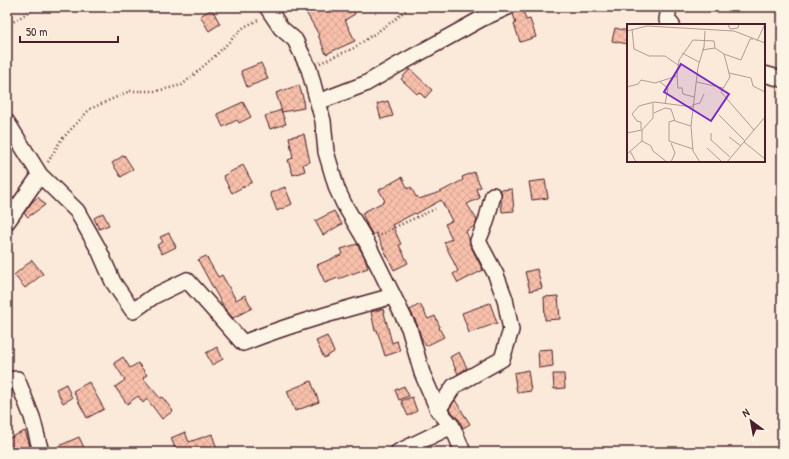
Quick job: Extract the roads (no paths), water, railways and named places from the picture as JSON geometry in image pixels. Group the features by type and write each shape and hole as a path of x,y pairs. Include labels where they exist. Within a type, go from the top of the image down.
{"street":[{"path":"318,102 365,84 481,19 508,7"},
{"path":"669,7 667,20 671,24"},
{"path":"269,10 281,28 295,40 309,68 322,121 326,152 337,189 367,243 409,328 422,374 438,410 452,426 463,452"},
{"path":"765,74 782,79"},
{"path":"7,122 40,175 77,211 99,250 113,282 133,311 154,296 187,280 243,343 270,332 393,296"},
{"path":"7,222 40,175"},
{"path":"438,410 454,386 502,359 511,330 505,299 496,275 478,241 486,222 493,195"},
{"path":"7,380 17,379 32,417 41,452"},
{"path":"398,452 452,426"}]}
